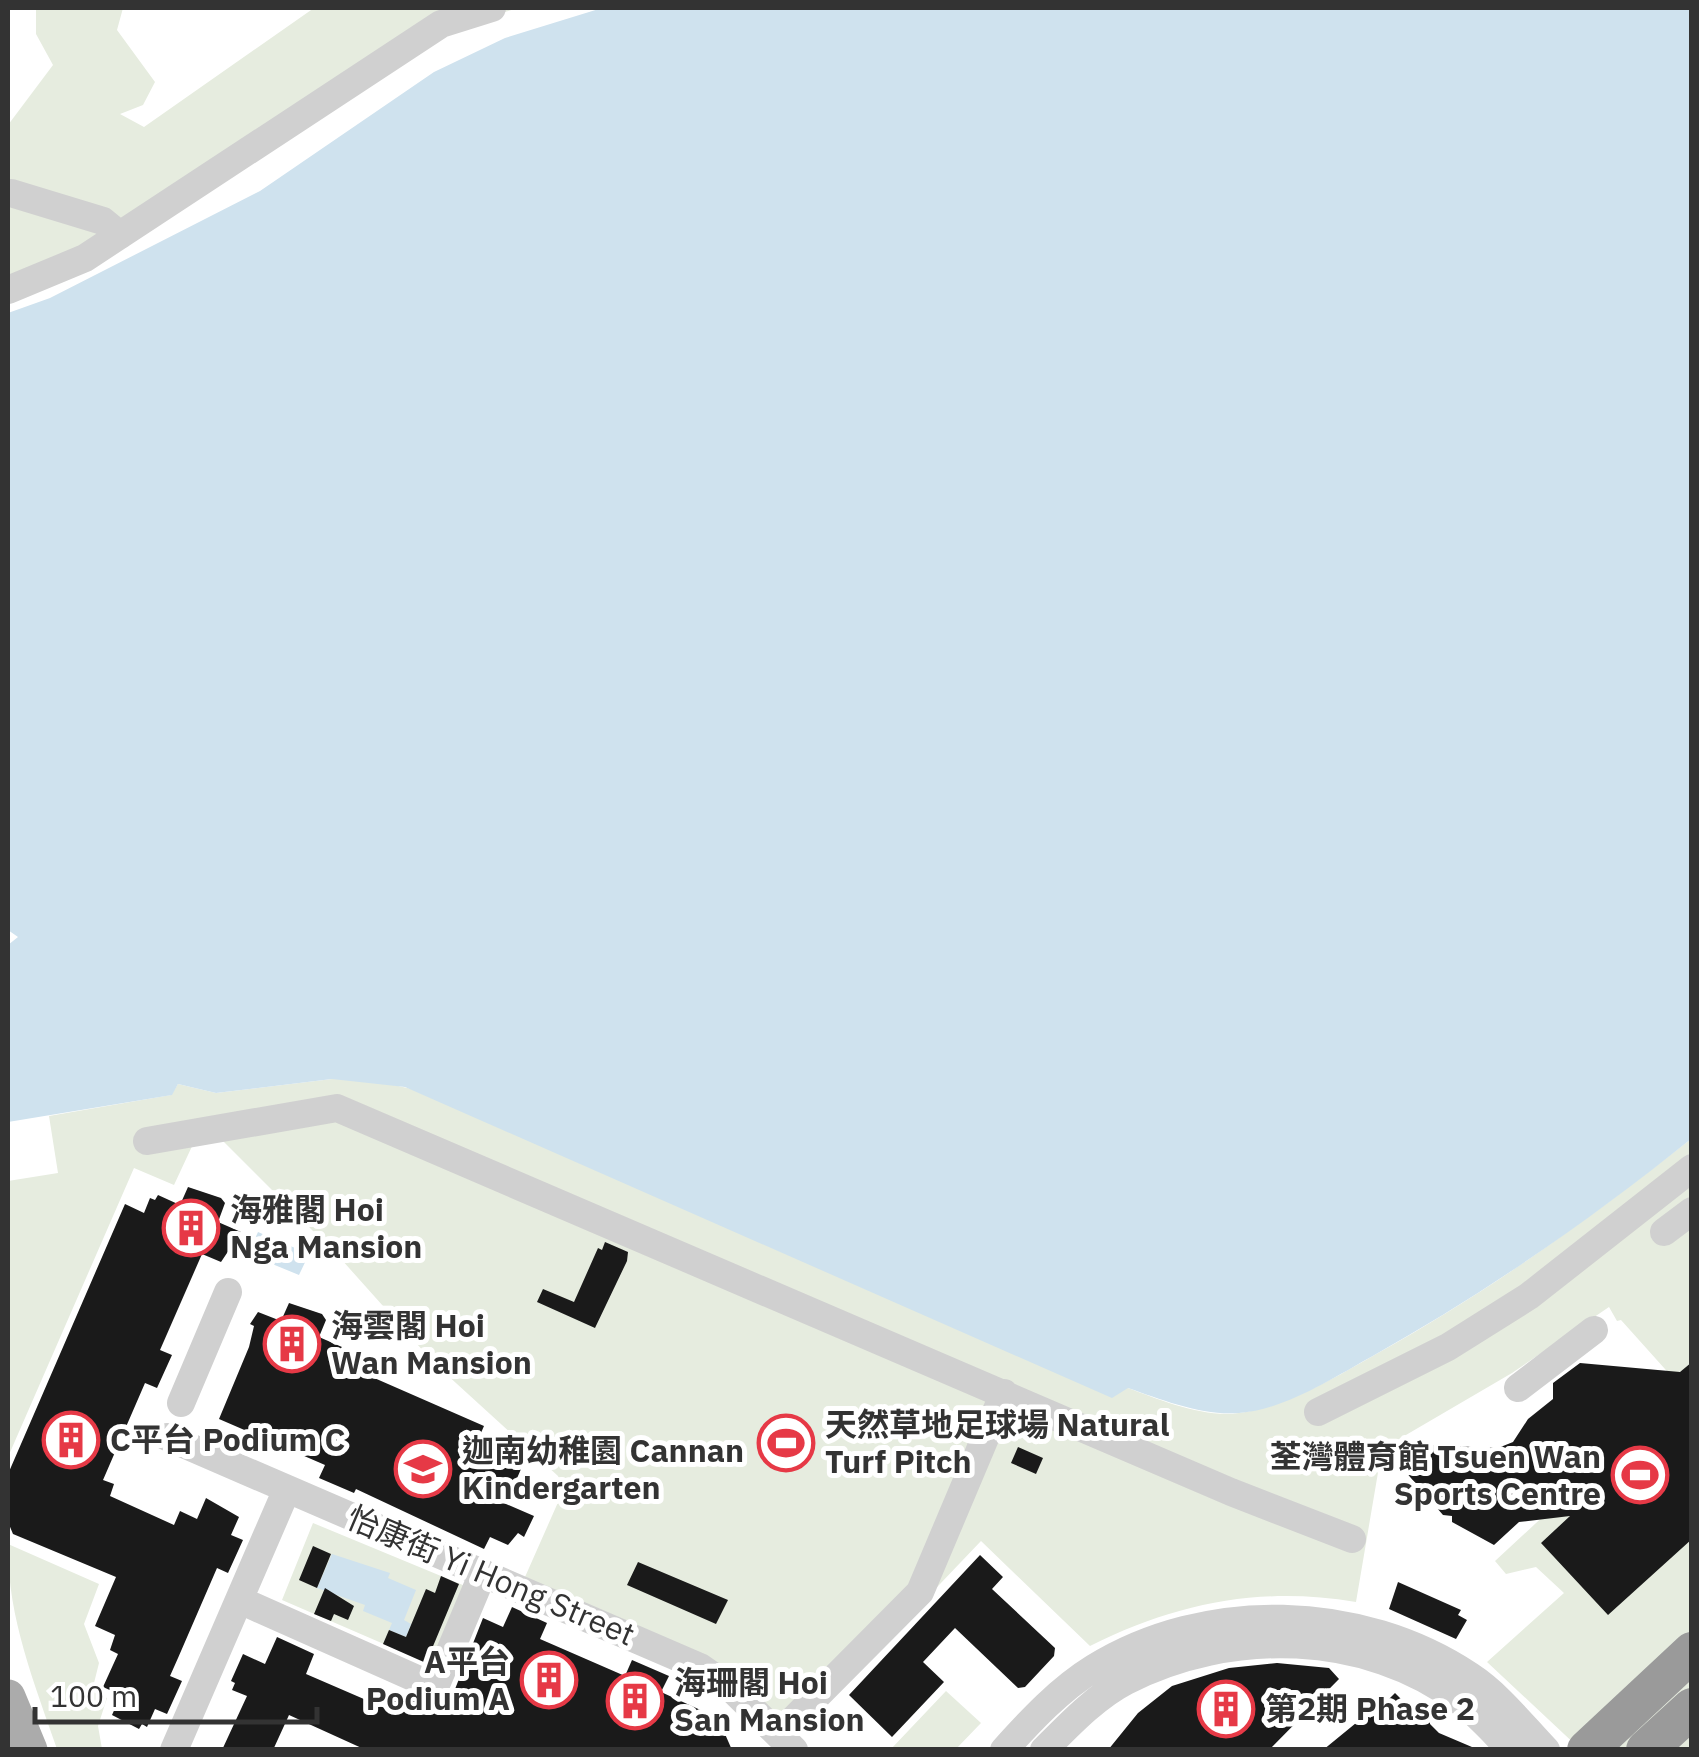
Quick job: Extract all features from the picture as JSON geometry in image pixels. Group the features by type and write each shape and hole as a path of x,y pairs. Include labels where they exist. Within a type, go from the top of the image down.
{"highway":[{"path":"1587,1750 1692,1652"},
{"path":"1646,1750 1692,1708"}],"main road":[{"path":"8,1697 30,1750"}],"street":[{"path":"8,290 85,258 441,24 492,8"},
{"path":"11,192 103,220 120,234"},
{"path":"147,1140 336,1108 1231,1492 1352,1538"},
{"path":"1318,1412 1448,1347 1529,1296 1692,1168"},
{"path":"1664,1232 1692,1211"},
{"path":"181,1403 228,1292"},
{"path":"1518,1388 1594,1330"},
{"path":"787,1742 920,1592 1004,1393"},
{"name":"怡康街 Yi Hong Street","path":"167,1437 700,1667 733,1690 787,1742"},
{"path":"174,1750 287,1489"},
{"path":"253,1606 435,1687 483,1573"},
{"path":"1004,1750 1050,1702 1106,1662 1154,1641 1273,1617 1362,1628 1438,1658 1482,1685 1546,1750"},
{"path":"1044,1750 1124,1682 1183,1658 1230,1647 1289,1643 1338,1648 1420,1679 1464,1704 1511,1750"}],"shaded area":[{"path":"36,8 123,8 117,30 155,82 143,105 120,114 144,127 314,8 518,8 454,27 8,297 8,125 53,65 36,34"},
{"path":"332,1079 365,1079 417,1090 1128,1388 1182,1407 1225,1414 1257,1409 1328,1381 1460,1305 1539,1252 1691,1139 1691,1749 1580,1749 1487,1662 1564,1593 1536,1567 1506,1574 1495,1561 1682,1388 1621,1320 1617,1321 1609,1307 1512,1373 1382,1449 1356,1602 1286,1596 1219,1602 1155,1619 1090,1646 981,1541 795,1736 525,1577 563,1491 558,1476 434,1363 341,1259 218,1136 194,1142 174,1185 134,1168 8,1457 8,1181 58,1173 49,1116 171,1095 178,1084 216,1093"},
{"path":"313,1523 470,1588 437,1667 282,1600"},
{"path":"8,1544 99,1584 84,1624 99,1663 92,1691 107,1698 98,1726 102,1749 57,1749 17,1623"},
{"path":"946,1691 981,1723 956,1749 891,1749"}],"water":[{"path":"602,8 1691,8 1691,1139 1536,1255 1413,1333 1291,1400 1256,1411 1225,1413 1183,1406 1128,1388 1112,1398 405,1087 332,1079 216,1093 178,1084 172,1095 8,1122 8,945 18,937 8,930 8,313 50,298 260,191 434,72 505,38"},
{"path":"258,1232 309,1254 299,1275 248,1254"},
{"path":"332,1554 390,1573 388,1578 416,1590 404,1620 411,1624 406,1637 389,1630 392,1623 363,1611 365,1605 317,1588"}],"building":[{"name":"C平台 Podium C","path":"188,1187 221,1198 225,1203 218,1222 241,1232 236,1246 233,1244 221,1262 202,1254 160,1350 172,1355 157,1388 145,1383 103,1480 114,1484 110,1496 174,1525 180,1511 197,1519 206,1498 239,1517 231,1535 243,1540 228,1573 217,1568 170,1676 182,1681 167,1714 155,1709 147,1727 142,1724 139,1729 112,1715 121,1695 103,1687 118,1654 110,1650 115,1635 95,1626 116,1577 13,1534 8,1522 8,1474 125,1204 144,1213 150,1198 155,1200 158,1195 180,1205"},
{"path":"605,1242 628,1252 627,1261 595,1328 537,1302 543,1289 574,1302 598,1248 602,1250"},
{"path":"289,1303 322,1314 326,1320 319,1337 342,1347 340,1363 484,1426 477,1442 524,1462 506,1504 534,1516 524,1537 518,1533 508,1545 490,1537 484,1549 356,1489 354,1493 319,1478 325,1465 219,1419 249,1347 254,1326 250,1324 258,1312 281,1321"},
{"path":"1692,1362 1692,1539 1608,1615 1541,1543 1570,1516 1519,1522 1494,1545 1452,1522 1452,1516 1443,1515 1404,1470 1404,1460 1426,1445 1498,1448 1513,1442 1528,1419 1553,1399 1553,1383 1580,1363 1680,1372"},
{"path":"1018,1447 1043,1458 1036,1474 1011,1463"},
{"path":"313,1546 331,1554 317,1588 299,1580"},
{"path":"980,1555 1003,1577 992,1589 1055,1648 1054,1656 1025,1687 1018,1688 955,1628 923,1662 944,1682 892,1737 849,1695"},
{"path":"638,1562 728,1600 716,1624 627,1585"},
{"path":"441,1576 459,1584 426,1663 383,1644 389,1630 406,1637 426,1589 435,1593"},
{"path":"1398,1582 1461,1610 1458,1615 1467,1620 1456,1639 1389,1609"},
{"path":"325,1588 354,1606 348,1620 334,1614 331,1621 314,1614"},
{"path":"512,1607 547,1623 540,1639 625,1676 632,1660 669,1676 661,1692 718,1718 732,1750 366,1750 289,1715 273,1750 222,1750 247,1696 232,1690 235,1683 231,1681 243,1654 265,1664 277,1637 314,1654 306,1674 387,1709 397,1691 446,1712 483,1618 503,1627"},
{"name":"第2期 Phase 2","path":"1277,1663 1329,1668 1339,1679 1269,1750 1108,1750 1138,1713 1172,1686 1229,1668"},
{"path":"1395,1693 1413,1711 1430,1711 1430,1724 1439,1733 1479,1750 1323,1750 1367,1714 1370,1718"}],"place":[{"name":"海雅閣 Hoi Nga Mansion","path":"191,1228"},
{"name":"海雲閣 Hoi Wan Mansion","path":"292,1344"},
{"name":"C平台 Podium C","path":"71,1440"},
{"name":"天然草地足球場 Natural Turf Pitch","path":"786,1443"},
{"name":"迦南幼稚園 Cannan Kindergarten","path":"423,1469"},
{"name":"荃灣體育館 Tsuen Wan Sports Centre","path":"1640,1475"},
{"name":"A平台 Podium A","path":"549,1680"},
{"name":"海珊閣 Hoi San Mansion","path":"635,1701"},
{"name":"第2期 Phase 2","path":"1226,1709"}]}
